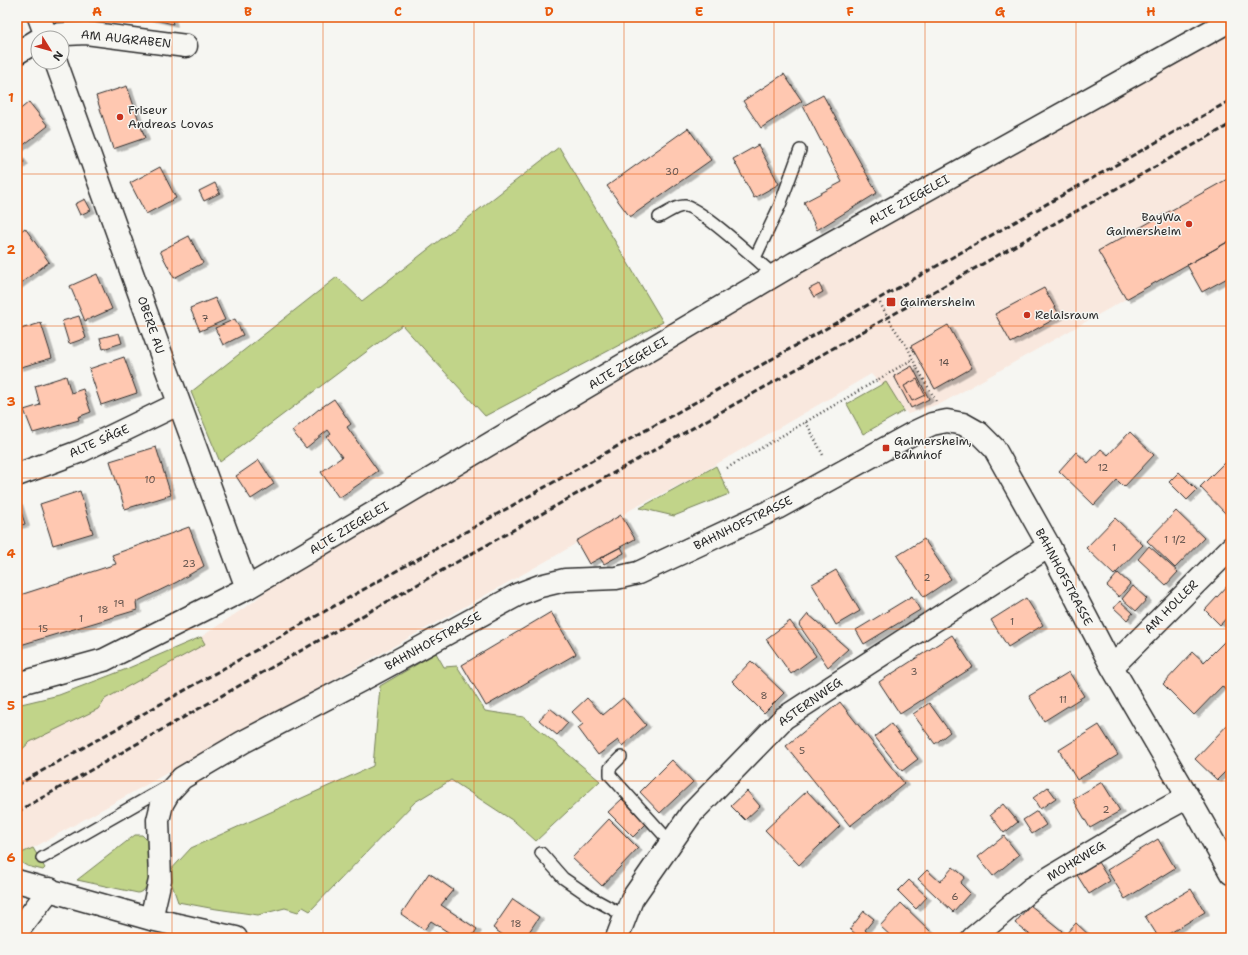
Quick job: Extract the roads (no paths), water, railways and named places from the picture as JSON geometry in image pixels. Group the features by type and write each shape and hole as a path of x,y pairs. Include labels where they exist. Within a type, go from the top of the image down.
{"street":[{"name":"ALTE ZIEGELEI","path":"17,684 104,660 247,588 795,263 1231,20"},
{"name":"AM AUGRABEN","path":"70,34 86,34 186,46"},
{"name":"AM AUGRABEN","path":"17,53 30,43"},
{"name":"OBERE AU","path":"59,70 147,312 178,404 247,588"},
{"name":"ALTE SÄGE","path":"17,475 81,451 178,404"},
{"name":"BAHNHOFSTRASSE","path":"151,920 160,880 158,820 162,804 169,792 182,778 243,742 371,675 520,594 540,586 565,580 616,578 638,573 776,508 917,431 932,424 947,421 963,424 979,433 994,448 1049,546 1112,667 1231,873"},
{"name":"ASTERNWEG","path":"617,938 632,900 691,814 784,718 1049,546"},
{"name":"AM HOLLER","path":"1112,667 1231,548"},
{"name":"MOHRWEG","path":"973,938 1031,889 1142,822 1188,797"},
{"path":"17,881 50,889 151,920 236,938"},
{"path":"17,932 50,889"}],"lane":[{"path":"755,258 780,205 800,150"},
{"path":"659,217 681,206 691,209 714,225 775,276"},
{"path":"621,757 610,768 610,774 671,843"},
{"path":"42,858 182,778"},
{"path":"542,853 563,878 592,898 625,916"}],"railway":[{"path":"17,785 1231,100"},
{"path":"17,812 1231,124"}],"place":[{"name":"Friseur Andreas Lovas","path":"120,117"},
{"name":"BayWa Gaimersheim","path":"1189,224"},
{"name":"Gaimersheim","path":"891,302"},
{"name":"Relaisraum","path":"1027,315"},
{"name":"Gaimersheim, Bahnhof","path":"886,448"}]}
